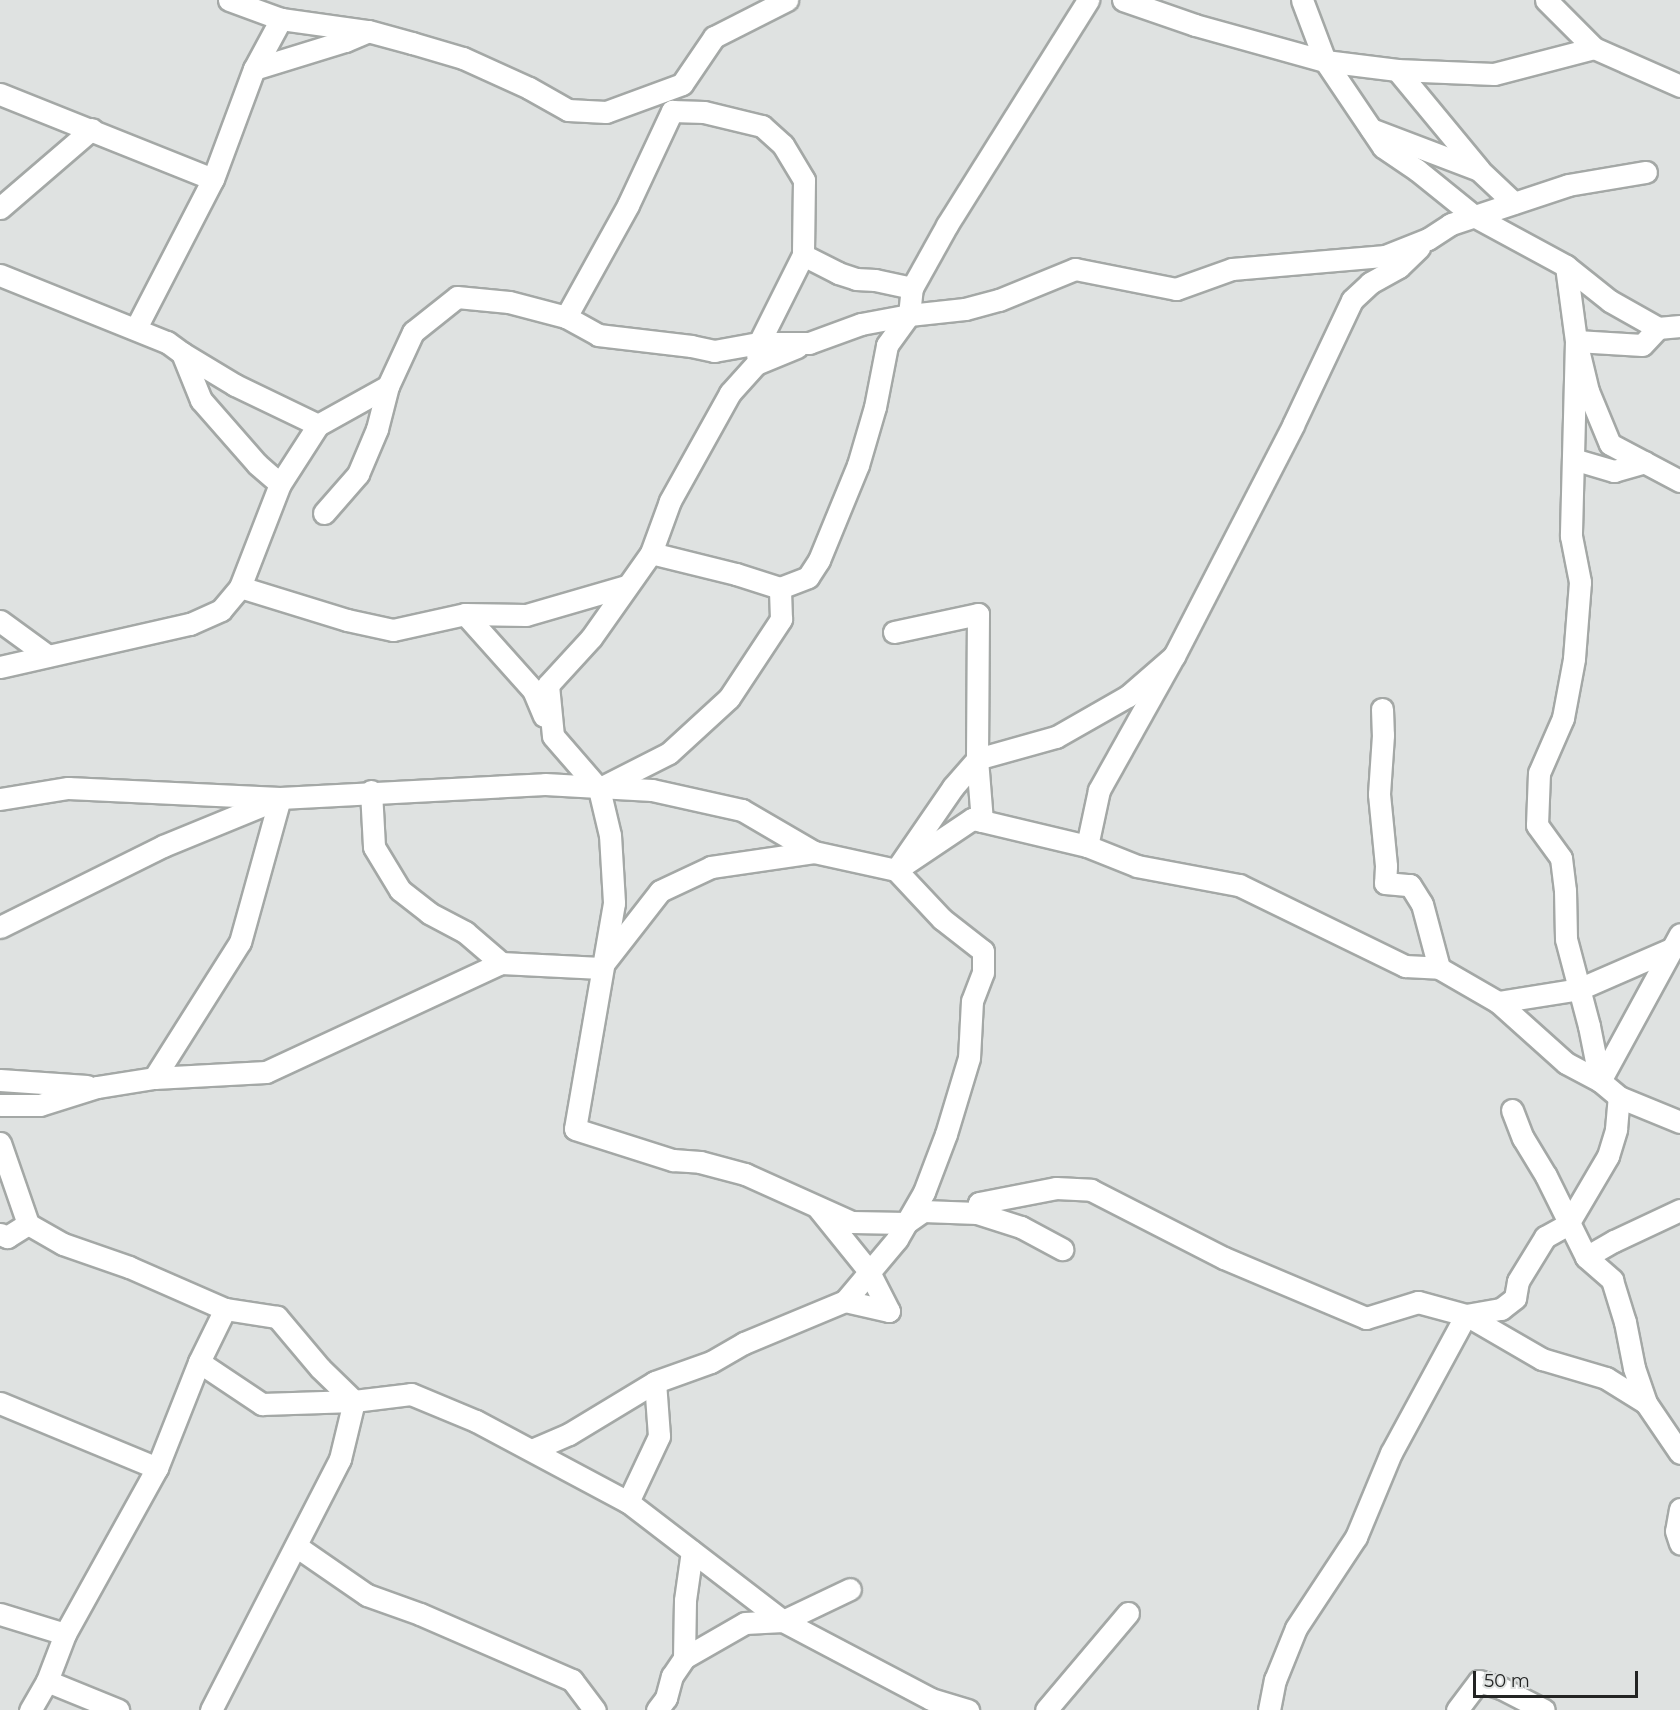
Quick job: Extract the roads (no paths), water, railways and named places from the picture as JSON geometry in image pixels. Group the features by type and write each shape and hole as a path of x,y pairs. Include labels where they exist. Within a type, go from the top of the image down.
{"street":[{"path":"229,0 281,19 368,31 463,58 529,88 568,110 606,112 682,84"},
{"path":"566,317 628,205 672,111 682,84 714,37 788,0"},
{"path":"651,553 736,574 780,588 808,577 819,560 858,465 875,407 886,345 909,315 912,288 947,225 1088,0"},
{"path":"1123,0 1195,25 1325,61 1397,70 1494,74 1594,48"},
{"path":"1302,0 1325,61 1383,147 1418,170 1474,216 1566,266 1610,301 1658,328 1680,326"},
{"path":"1546,0 1594,48 1680,86"},
{"path":"136,327 213,179 254,69 281,19"},
{"path":"254,69 345,41 368,31"},
{"path":"1397,70 1479,170 1514,203"},
{"path":"0,94 213,179"},
{"path":"553,736 548,685 591,638 651,553 670,501 730,393 757,353 803,255 804,180 783,145 762,126 704,112 672,111"},
{"path":"0,208 92,129"},
{"path":"1371,129 1479,170"},
{"path":"1087,846 1100,790 1174,656 1293,425 1352,300 1370,283 1399,267 1428,239 1451,224 1568,185 1646,172"},
{"path":"324,513 358,474 377,429 388,386 413,332 457,297 509,302 566,317 598,335 691,346 714,351 757,353 809,343 861,324 977,306 1075,269 1176,289 1232,269 1384,256 1428,239"},
{"path":"803,255 838,273 856,279 875,280 912,288"},
{"path":"1566,266 1576,341 1587,391 1610,444 1680,481"},
{"path":"0,275 136,327 167,342 235,385 318,425"},
{"path":"1576,341 1641,345 1658,328"},
{"path":"1576,341 1571,536 1580,582 1574,659 1563,718 1539,773 1537,825 1561,858 1565,890 1566,939 1600,1081"},
{"path":"182,353 201,400 257,464 280,484"},
{"path":"0,667 190,624 221,610 240,587 280,484 318,425 388,386"},
{"path":"1573,459 1614,471 1645,462"},
{"path":"240,587 347,620 393,630 465,614 526,615 626,586"},
{"path":"599,789 669,753 729,698 781,619 780,588"},
{"path":"465,614 533,690 553,736 599,789 610,835 614,903 575,1129 673,1160 700,1162 745,1174 852,1222 906,1223 923,1211 977,1213 1021,1227 1062,1249"},
{"path":"894,632 978,614 977,759 982,821"},
{"path":"0,621 48,656"},
{"path":"896,870 953,787 977,759 1056,737 1128,696 1174,656"},
{"path":"1382,709 1383,735 1379,794 1386,866 1385,883 1410,885 1422,904 1439,968"},
{"path":"0,799 68,788 280,798 371,791 544,784 673,793 742,810 814,852 896,870 942,919 983,951 983,972 972,1001 969,1059 946,1134 924,1192 897,1239 868,1270 845,1301 744,1343 711,1362 656,1382 569,1434 532,1450"},
{"path":"371,791 375,847 400,890 429,913 465,932 501,963"},
{"path":"0,927 163,846 280,798"},
{"path":"154,1078 240,942 280,798"},
{"path":"896,870 972,819 1087,846 1137,866 1239,885 1405,966 1439,968 1498,1002 1566,1063 1600,1081 1619,1097 1680,1122"},
{"path":"601,968 660,891 711,867 814,852"},
{"path":"1498,1002 1579,989 1675,942"},
{"path":"1600,1081 1675,942"},
{"path":"0,1105 40,1105 97,1087 154,1078 266,1072 501,963 601,968"},
{"path":"0,1080 97,1087"},
{"path":"1466,1315 1501,1309 1515,1298 1518,1281 1545,1237 1568,1224 1608,1156 1616,1129 1619,1097"},
{"path":"1512,1110 1522,1138 1546,1176 1586,1257 1612,1280 1625,1322 1634,1368 1646,1403 1680,1453"},
{"path":"0,1143 28,1224 63,1244 129,1267 225,1310 277,1317 320,1368 354,1401"},
{"path":"977,1213 979,1203 1056,1188 1091,1190 1224,1258 1366,1318 1418,1302 1466,1315 1542,1359 1606,1378 1646,1403"},
{"path":"814,1203 868,1270 889,1311 845,1301"},
{"path":"1586,1257 1614,1240 1680,1210"},
{"path":"0,1234 7,1237 28,1224"},
{"path":"30,1710 47,1681 65,1634 157,1468 199,1362 225,1310"},
{"path":"1269,1710 1275,1680 1296,1628 1356,1537 1391,1453 1466,1315"},
{"path":"199,1362 262,1404 354,1401 411,1394 476,1422 628,1502 783,1621 931,1699 968,1710"},
{"path":"628,1502 659,1436 656,1382"},
{"path":"211,1710 340,1459 354,1401"},
{"path":"0,1403 157,1468"},
{"path":"1680,1509 1676,1531 1680,1543"},
{"path":"296,1546 367,1596 420,1614 572,1680 595,1710"},
{"path":"684,1658 685,1600 692,1551"},
{"path":"657,1710 666,1698 672,1676 684,1658 745,1623 783,1621 850,1589"},
{"path":"1,1613 65,1634"},
{"path":"1046,1710 1128,1613"},
{"path":"47,1681 118,1710"},
{"path":"1457,1710 1479,1681 1501,1688 1544,1710"}]}
